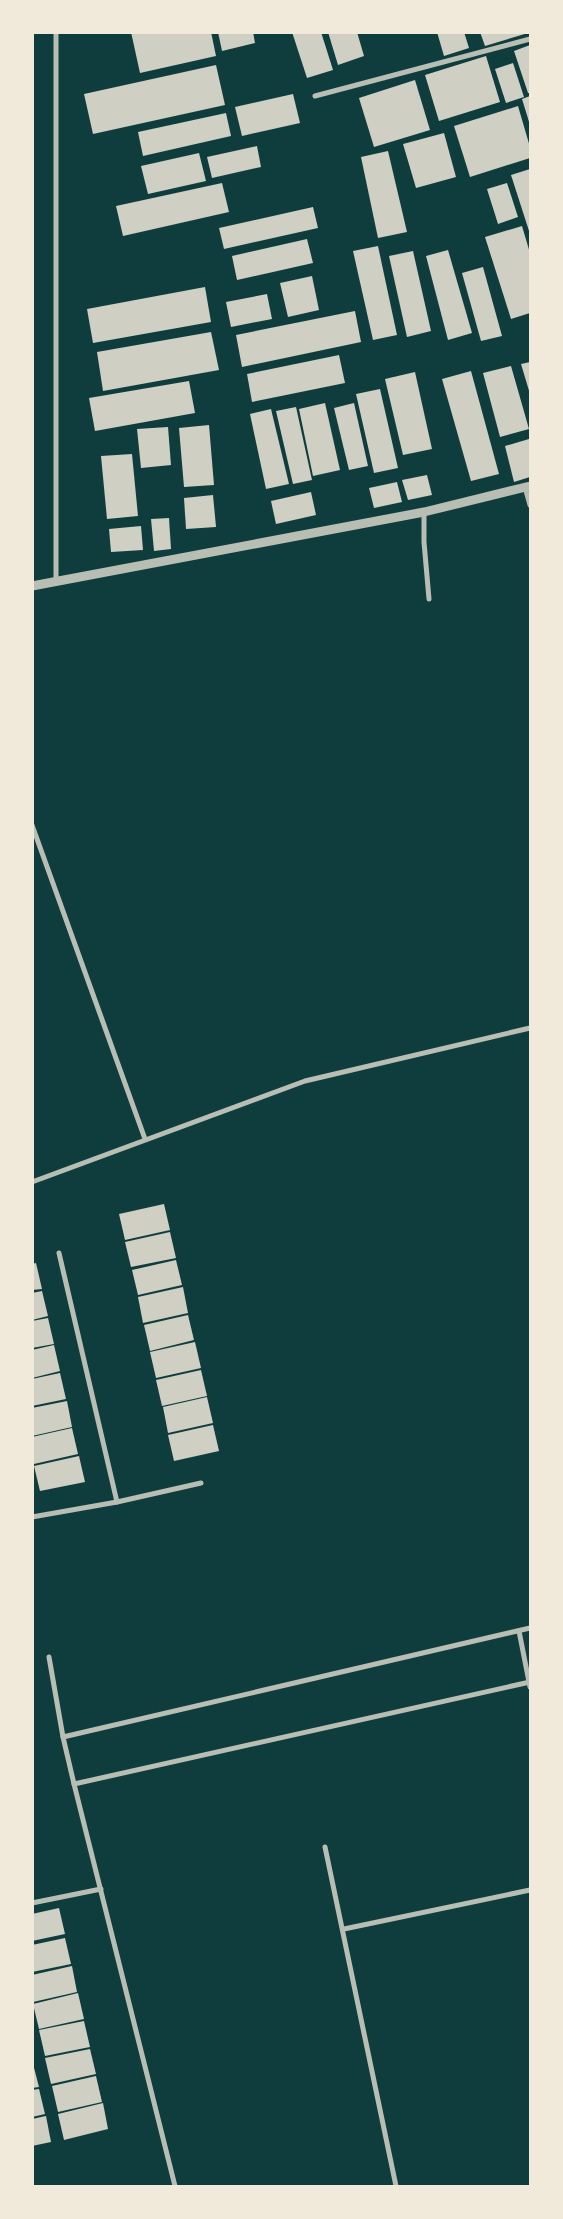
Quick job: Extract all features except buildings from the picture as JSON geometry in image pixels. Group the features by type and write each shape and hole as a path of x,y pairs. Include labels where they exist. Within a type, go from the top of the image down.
{"street":[{"path":"56,32 56,582"},
{"path":"316,96 530,39"},
{"path":"32,586 424,512 528,486 530,505"},
{"path":"424,512 424,542 429,599"},
{"path":"32,825 145,1139"},
{"path":"32,1182 145,1139 305,1082 530,1028"},
{"path":"59,1253 117,1502"},
{"path":"32,1518 117,1502 201,1483"},
{"path":"63,1737 530,1628"},
{"path":"74,1784 530,1683 519,1631"},
{"path":"49,1657 63,1737 74,1784 174,2186"},
{"path":"325,1847 344,1929 396,2186"},
{"path":"32,1903 101,1889"},
{"path":"344,1929 530,1890"}]}
